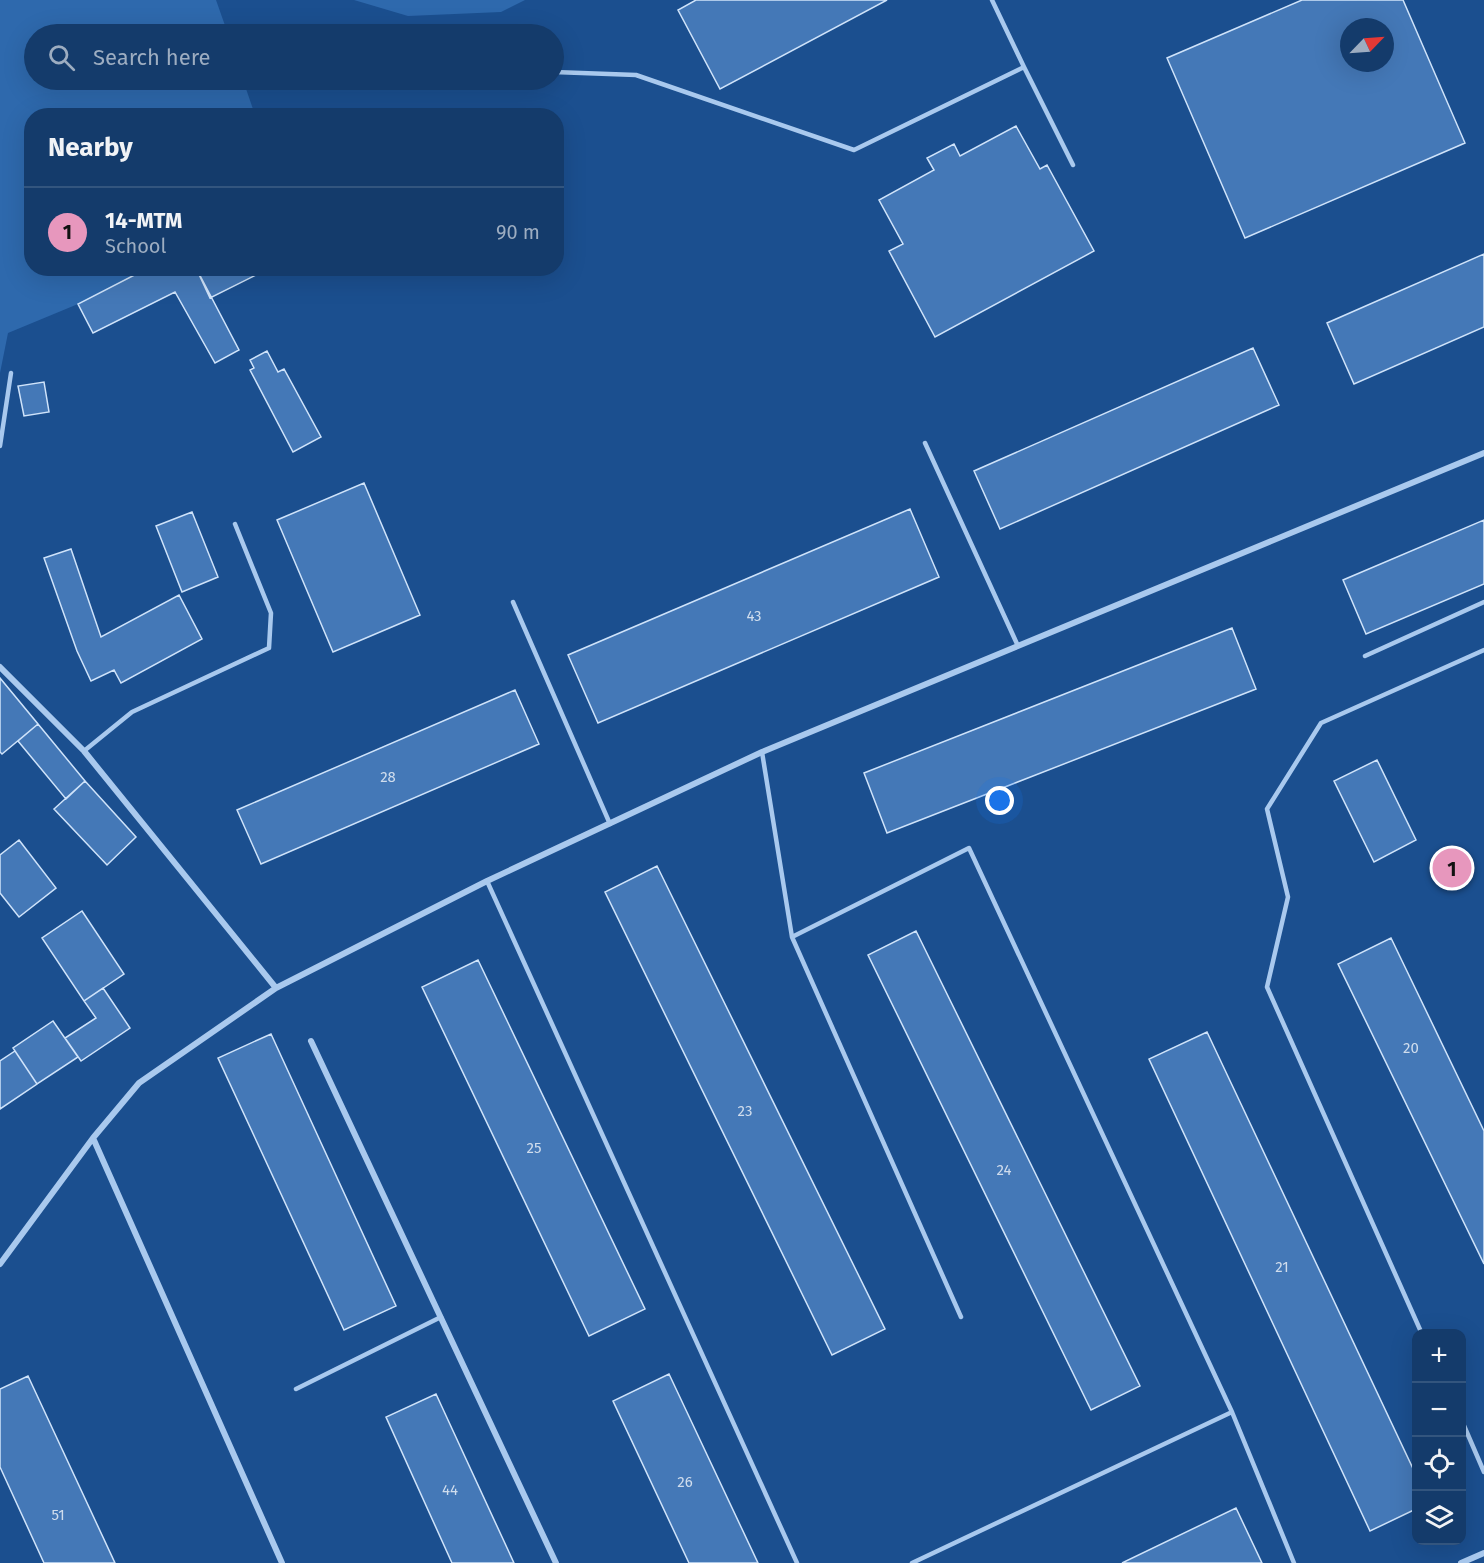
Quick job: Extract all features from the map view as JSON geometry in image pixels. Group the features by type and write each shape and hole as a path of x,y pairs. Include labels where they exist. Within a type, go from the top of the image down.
{"street":[{"path":"0,1264 93,1138 139,1083 276,988 487,881 762,752 1484,453"},
{"path":"0,668 84,751 276,988"},
{"path":"311,1041 556,1563"},
{"path":"93,1138 282,1563"},
{"path":"1461,1563 1484,1553"}],"lane":[{"path":"992,0 1073,165"},
{"path":"564,72 636,75 854,150 1024,67"},
{"path":"0,446 11,374"},
{"path":"925,442 1018,646"},
{"path":"84,751 132,712 269,648 271,613 235,524"},
{"path":"513,602 610,824"},
{"path":"1365,656 1484,602"},
{"path":"1420,1329 1267,987 1288,897 1267,809 1321,723 1484,650"},
{"path":"762,752 792,937 961,1317"},
{"path":"792,937 969,848 1232,1412 1294,1563"},
{"path":"487,881 797,1563"},
{"path":"297,1389 441,1317"},
{"path":"912,1563 1232,1412"},
{"path":"1466,1432 1484,1472"}],"shaded area":[{"path":"0,0 216,0 224,24 24,24 24,90 246,90 253,108 24,108 24,276 134,276 78,304 8,333 0,373"},
{"path":"354,0 525,0 501,12 408,16"}],"building":[{"path":"696,0 887,0 720,89 678,10"},
{"path":"1302,0 1403,0 1465,143 1245,238 1167,58"},
{"path":"1016,126 1040,169 1047,165 1094,251 935,337 889,251 903,244 879,200 934,170 927,158 954,144 960,156"},
{"path":"1484,254 1484,327 1354,384 1327,323"},
{"path":"132,276 200,276 239,350 215,363 175,292 93,333 78,304"},
{"path":"200,276 254,276 210,298"},
{"path":"1253,348 1279,405 1000,529 974,471"},
{"path":"267,351 278,372 284,369 321,437 293,452 250,370 254,368 250,360"},
{"path":"44,382 49,412 24,416 18,386"},
{"path":"364,483 420,615 333,652 277,520"},
{"path":"910,509 939,577 598,723 568,655"},
{"path":"192,512 218,577 182,592 156,526"},
{"path":"1484,520 1484,584 1366,634 1343,580"},
{"path":"71,549 101,637 179,595 202,639 121,683 114,670 91,681 77,651 44,558"},
{"path":"1232,628 1256,689 887,833 864,773"},
{"path":"0,678 38,724 2,754 0,752"},
{"path":"515,690 539,744 261,864 237,810"},
{"path":"38,724 85,781 66,799 18,741"},
{"path":"1377,760 1416,840 1374,862 1334,781"},
{"path":"85,781 136,837 107,865 54,809"},
{"path":"19,840 56,888 19,917 0,893 0,855"},
{"path":"657,866 885,1329 832,1355 605,892"},
{"path":"82,911 124,974 84,1001 42,938"},
{"path":"916,931 1140,1386 1091,1410 868,955"},
{"path":"1391,938 1484,1131 1484,1264 1338,964"},
{"path":"478,960 645,1309 589,1336 422,987"},
{"path":"103,988 130,1028 81,1061 65,1038 96,1018 84,1001"},
{"path":"53,1021 78,1057 37,1084 13,1048"},
{"path":"1207,1032 1412,1467 1412,1511 1370,1531 1149,1059"},
{"path":"271,1034 396,1306 344,1330 218,1058"},
{"path":"15,1051 37,1084 0,1109 0,1061"},
{"path":"669,1374 758,1563 689,1563 613,1401"},
{"path":"28,1376 115,1563 44,1563 0,1467 0,1389"},
{"path":"436,1394 514,1563 452,1563 386,1417"},
{"path":"1236,1508 1262,1563 1122,1563"}],"place":[{"name":"14-МТМ","path":"1452,868"}]}
